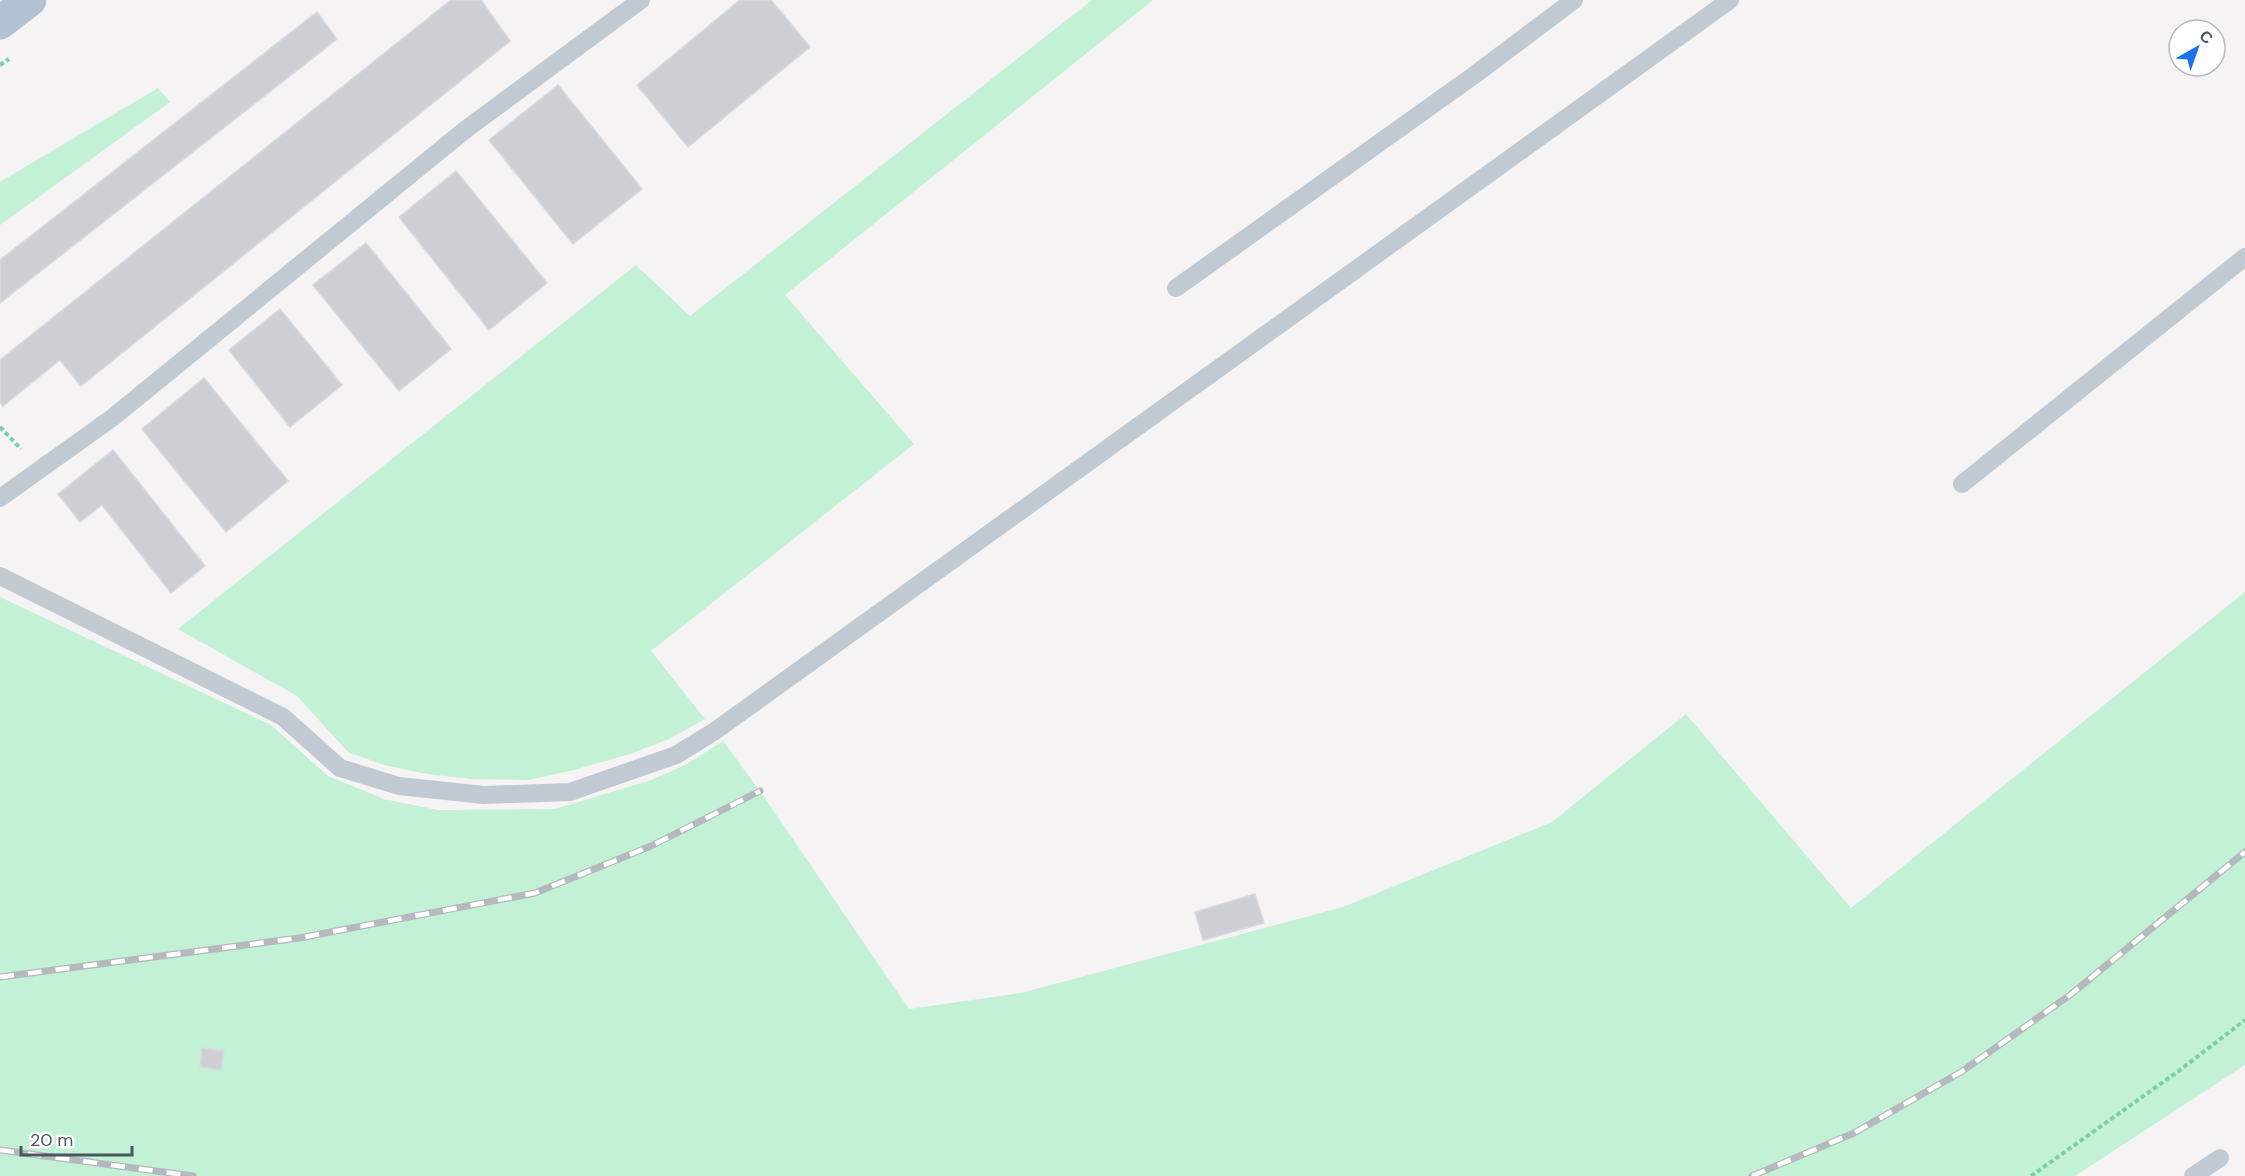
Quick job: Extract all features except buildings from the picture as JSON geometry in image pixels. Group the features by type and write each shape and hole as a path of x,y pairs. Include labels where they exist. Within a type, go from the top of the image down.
{"main road":[{"path":"0,24 30,0"}],"lane":[{"path":"0,498 121,411 465,130 641,0"},
{"path":"1176,288 1473,76 1574,0"},
{"path":"0,576 283,717 340,768 399,786 484,795 570,792 590,786 676,755 715,731 1730,0"},
{"path":"1962,484 2245,257"},
{"path":"2193,1176 2220,1158"}],"path":[{"path":"2031,1176 2180,1070 2245,1020"}],"green space":[{"path":"1092,0 1153,0 785,295 914,444 651,651 705,719 669,739 630,754 529,780 472,779 427,774 384,765 348,752 297,696 178,629 636,265 690,316"},
{"path":"158,88 170,102 0,225 0,182"},
{"path":"2245,592 2245,1065 2075,1176 0,1176 0,597 271,725 328,776 384,799 438,810 555,809 651,780 685,765 723,741 760,791 909,1009 1021,993 1343,907 1552,822 1686,714 1851,908"}],"railway":[{"path":"0,977 299,938 535,893 651,846 760,791"},
{"path":"1752,1176 1854,1133 1961,1072 2070,995 2245,852"},
{"path":"0,1150 193,1176"}]}
